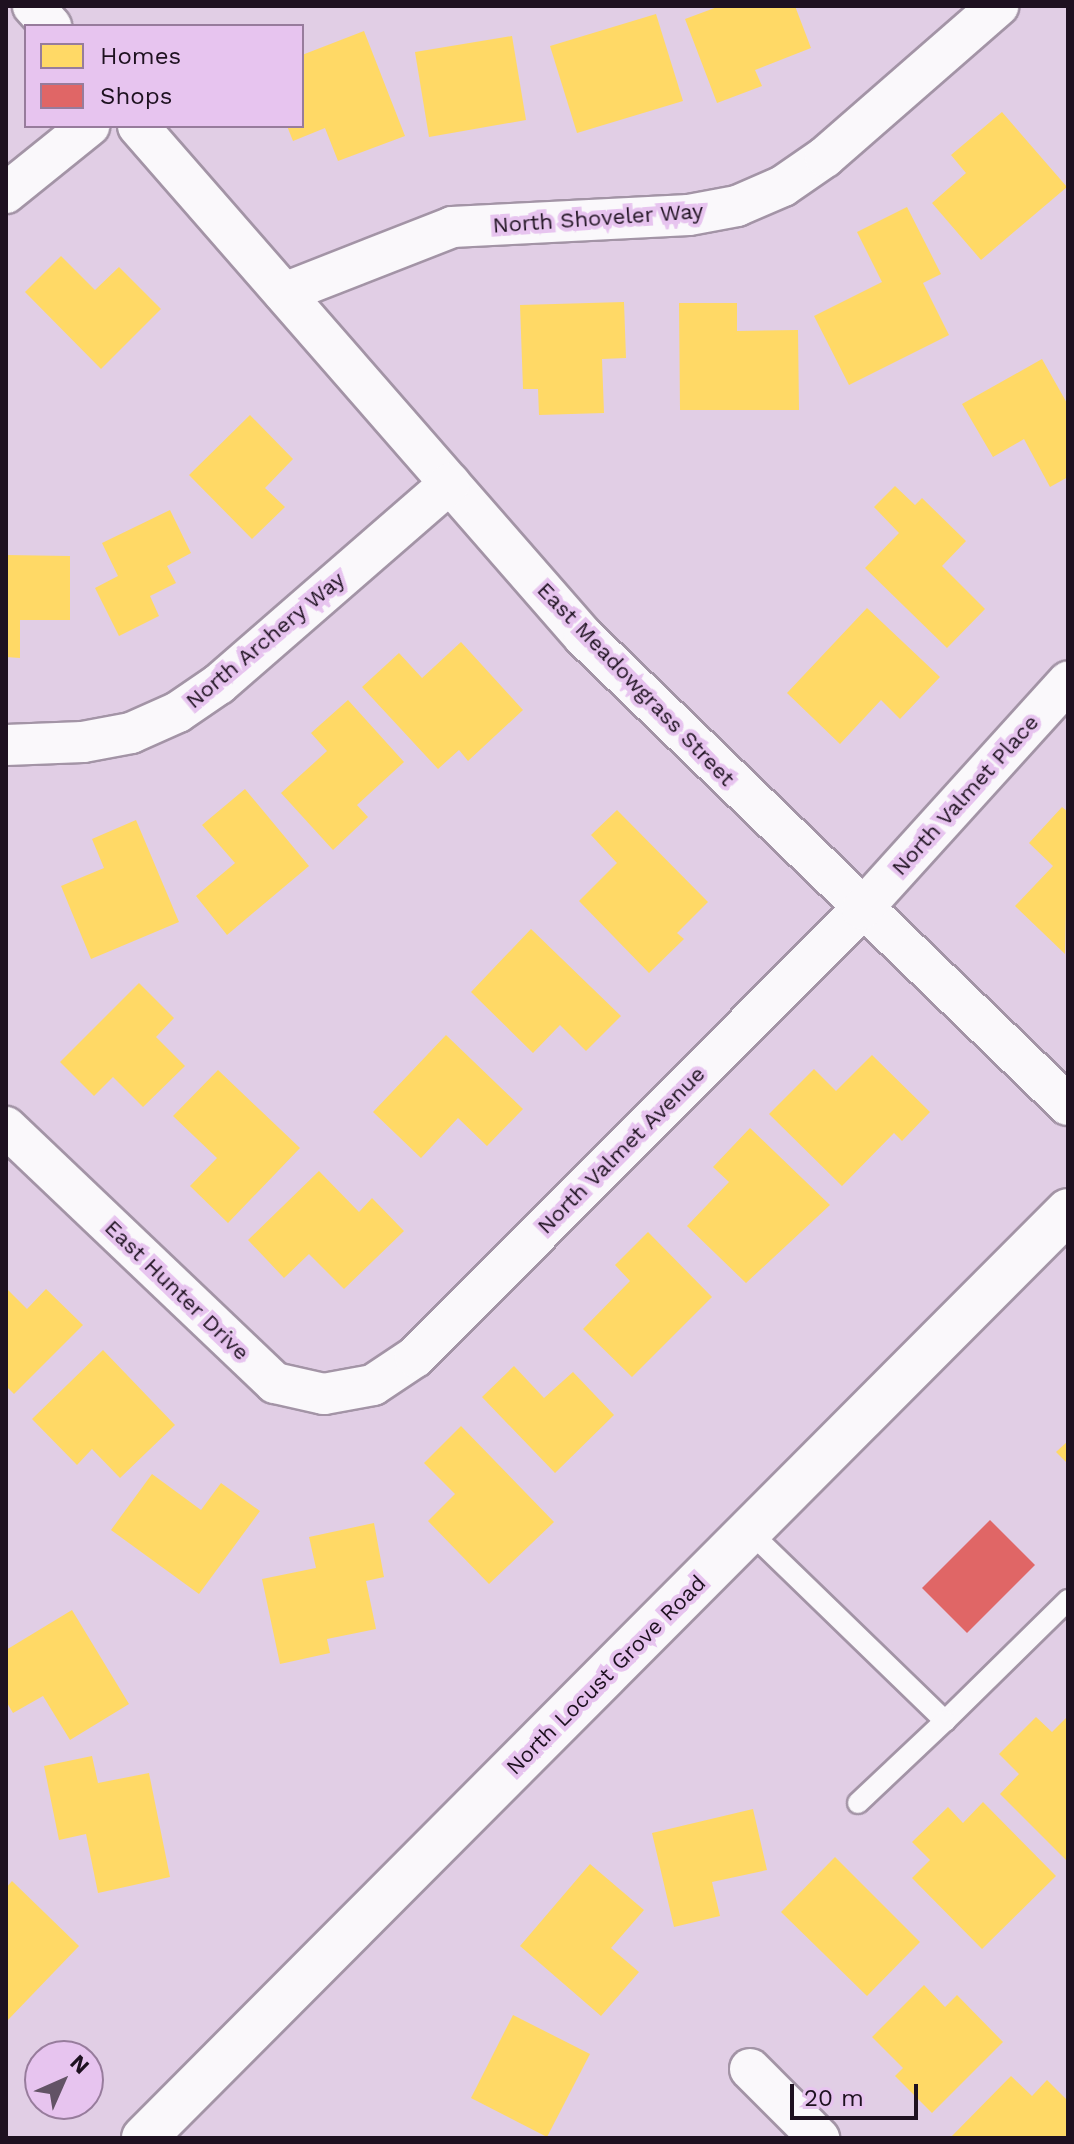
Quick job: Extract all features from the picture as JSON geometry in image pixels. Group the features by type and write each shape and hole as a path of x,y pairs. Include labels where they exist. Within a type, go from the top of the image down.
{"main road":[{"name":"North Locust Grove Road","path":"144,2138 1068,1211"}],"street":[{"path":"33,6 49,24"},
{"name":"North Shoveler Way","path":"284,293 452,227 689,215 737,206 783,186 825,157 998,6"},
{"path":"6,193 87,128"},
{"name":"East Meadowgrass Street","path":"140,128 584,637 1068,1105"},
{"name":"North Archery Way","path":"6,745 83,742 131,733 178,712 219,684 450,483"},
{"name":"North Valmet Place","path":"862,909 1068,682"},
{"name":"North Valmet Avenue","path":"373,1385 415,1357 862,909"},
{"name":"East Hunter Drive","path":"6,1127 275,1383 324,1394 373,1385"},
{"path":"750,2069 819,2138"}],"lane":[{"path":"750,1532 945,1721"},
{"path":"858,1803 1068,1600"}],"building: Homes":[{"path":"720,6 795,6 811,48 755,70 762,86 717,103 685,19"},
{"path":"656,14 683,101 577,133 550,46"},
{"path":"364,31 405,136 338,161 325,128 293,141 288,128 304,128 304,54"},
{"path":"512,36 526,120 429,137 415,52"},
{"path":"1002,112 1067,187 981,260 932,203 966,173 951,155"},
{"path":"907,207 941,274 923,283 949,335 849,385 814,316 882,282 857,232"},
{"path":"61,256 95,290 119,267 161,309 101,369 25,292"},
{"path":"624,302 626,358 602,359 604,413 539,415 538,389 523,389 520,305"},
{"path":"679,303 737,303 737,331 798,330 799,410 680,410"},
{"path":"1042,359 1068,405 1068,477 1050,487 1024,439 993,457 962,404"},
{"path":"250,415 293,459 265,488 285,507 252,539 189,475"},
{"path":"895,486 915,505 922,498 966,541 942,566 985,609 947,648 865,568 899,533 874,507"},
{"path":"170,510 191,553 167,566 176,583 150,596 159,616 119,636 95,588 118,576 102,543"},
{"path":"6,555 70,556 70,620 20,620 20,658 6,657"},
{"path":"867,608 940,677 900,719 881,700 840,744 787,693"},
{"path":"461,642 523,710 468,761 459,750 438,769 362,687 399,653 422,678"},
{"path":"348,700 404,762 357,805 368,817 333,850 281,793 327,751 311,733"},
{"path":"245,789 309,866 227,935 196,896 235,863 202,825"},
{"path":"1062,807 1068,812 1065,954 1015,906 1053,866 1029,843"},
{"path":"617,810 708,902 677,933 684,939 649,973 579,901 617,863 591,835"},
{"path":"136,820 179,922 91,959 61,886 104,868 92,839"},
{"path":"531,929 621,1016 586,1051 560,1025 533,1053 471,992"},
{"path":"139,983 174,1018 156,1037 185,1066 143,1107 113,1077 94,1096 60,1062"},
{"path":"446,1035 523,1109 487,1146 458,1118 421,1158 373,1112"},
{"path":"872,1055 930,1112 902,1141 894,1133 842,1186 769,1114 814,1069 836,1091"},
{"path":"218,1070 300,1148 228,1223 190,1186 217,1158 173,1116"},
{"path":"750,1128 830,1205 746,1283 687,1226 729,1182 713,1167"},
{"path":"319,1171 359,1212 372,1198 404,1231 344,1289 309,1254 284,1278 248,1240"},
{"path":"648,1232 712,1297 632,1377 583,1329 630,1281 615,1265"},
{"path":"6,1288 27,1309 46,1289 83,1325 14,1394 6,1386"},
{"path":"103,1350 175,1425 120,1478 92,1449 77,1465 32,1419"},
{"path":"514,1366 544,1398 573,1372 614,1415 555,1473 482,1397"},
{"path":"461,1426 554,1522 489,1584 428,1521 455,1494 424,1463"},
{"path":"1068,1441 1068,1464 1056,1452"},
{"path":"152,1474 201,1510 221,1483 260,1511 199,1594 111,1530"},
{"path":"374,1523 384,1577 366,1581 376,1629 327,1639 330,1653 280,1664 262,1579 316,1568 309,1537"},
{"path":"72,1610 129,1704 70,1740 43,1696 13,1713 6,1701 6,1650"},
{"path":"1068,1716 1068,1862 1000,1794 1019,1774 999,1754 1036,1717 1052,1732"},
{"path":"92,1756 98,1783 149,1773 170,1877 98,1893 86,1834 59,1840 44,1766"},
{"path":"983,1802 1056,1876 982,1949 912,1878 930,1860 912,1842 948,1807 963,1823"},
{"path":"753,1809 767,1870 712,1882 720,1916 674,1927 652,1833"},
{"path":"835,1857 920,1942 867,1996 781,1912"},
{"path":"590,1864 644,1910 611,1948 639,1972 601,2016 520,1946"},
{"path":"12,1881 79,1946 6,2022 6,1888"},
{"path":"924,1985 945,2007 957,1995 1003,2042 932,2113 895,2076 903,2068 872,2037"},
{"path":"513,2015 590,2054 547,2137 471,2098"},
{"path":"1011,2076 1032,2096 1047,2080 1068,2101 1068,2138 950,2138"}],"building: Shops":[{"path":"990,1520 1035,1565 967,1633 922,1588"}]}
